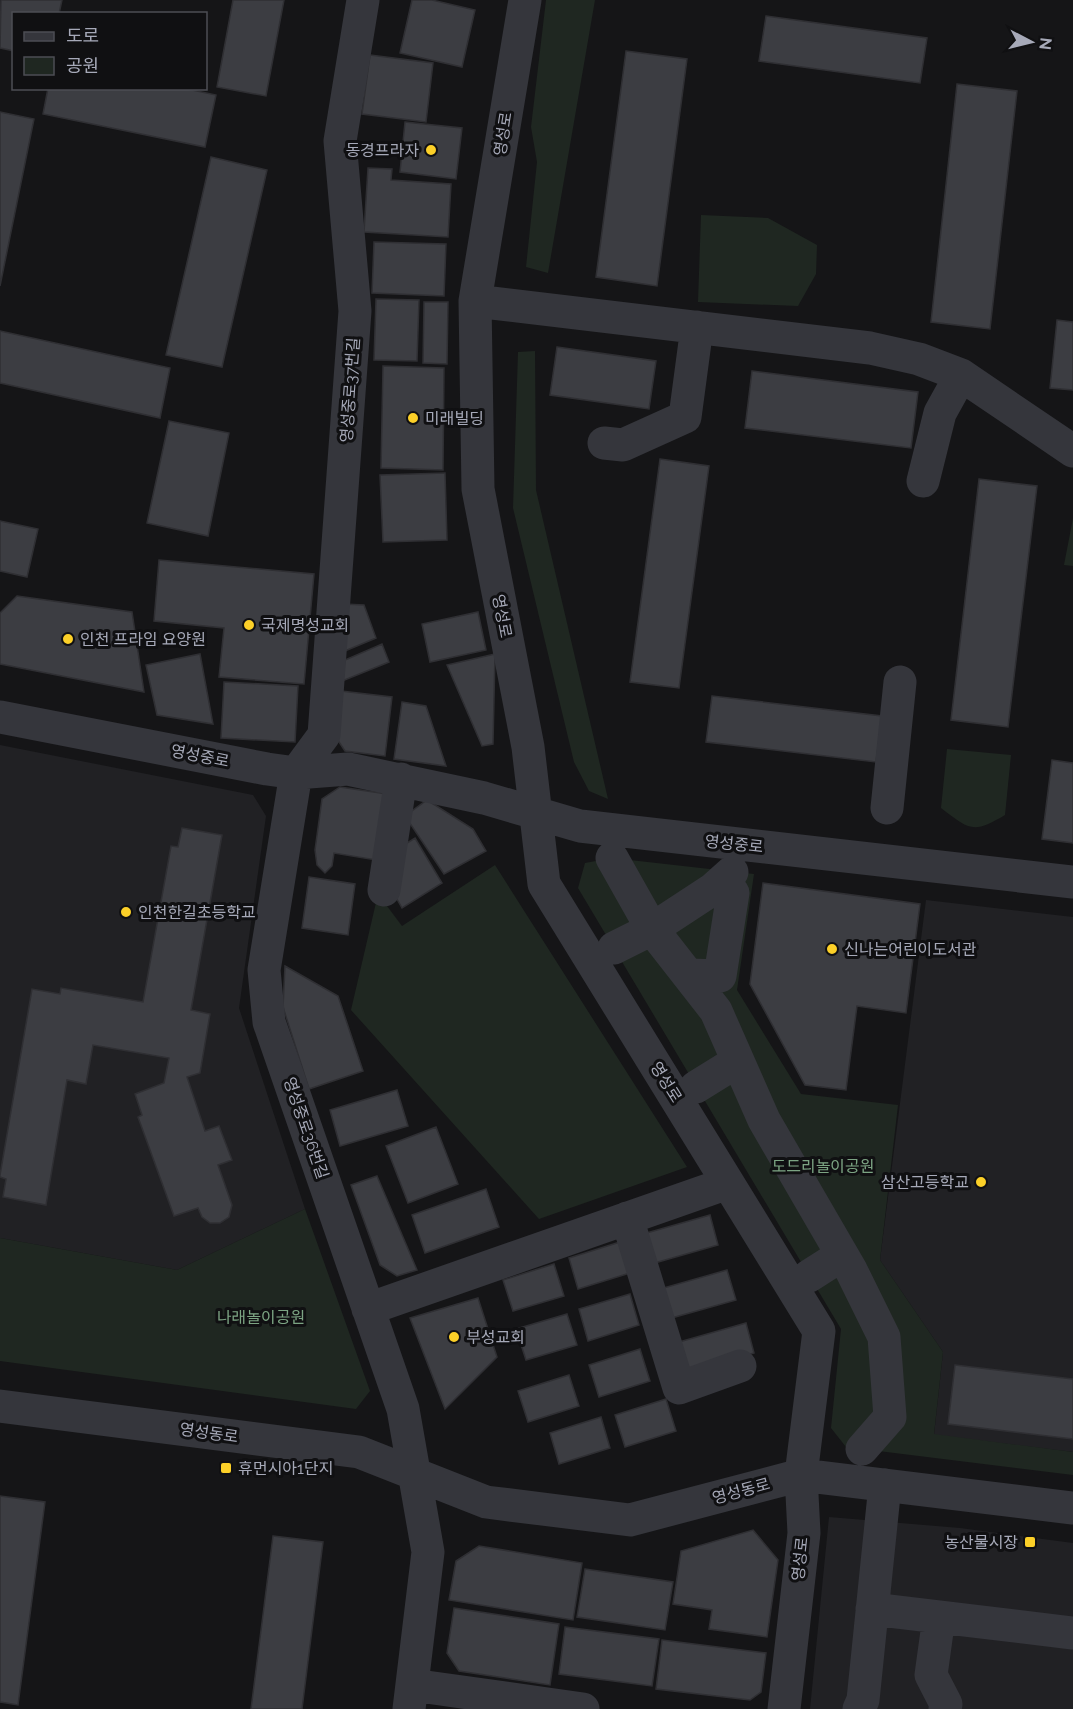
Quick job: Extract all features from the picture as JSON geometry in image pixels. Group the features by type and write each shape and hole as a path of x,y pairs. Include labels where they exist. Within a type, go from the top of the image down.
{"street":[{"name":"영성중로37번길","path":"296,773 324,735 356,311 340,141 363,0"},
{"name":"영성로","path":"525,0 475,301 478,489 528,747 544,884 819,1331 801,1475 804,1533 784,1709"},
{"path":"475,301 870,348 919,359 961,375 1073,451"},
{"path":"604,443 623,445 685,417 697,327"},
{"path":"923,481 940,413 961,375"},
{"path":"887,808 900,682"},
{"name":"영성중로","path":"0,717 296,773 348,769 401,779 580,826 1073,882"},
{"name":"영성중로36번길","path":"296,773 264,970 269,1022 403,1409 414,1474"},
{"path":"384,890 401,779"},
{"path":"612,858 652,929 716,1011 764,1120 842,1255 884,1337 890,1417 862,1449"},
{"path":"614,948 652,929 723,880 733,892 720,976 689,975"},
{"path":"696,1087 738,1061"},
{"path":"368,1309 728,1183"},
{"path":"627,1218 679,1388 740,1366"},
{"path":"809,1276 842,1255"},
{"name":"영성동로","path":"0,1406 359,1452 486,1502 630,1520 801,1475 1073,1508"},
{"path":"414,1474 428,1552 411,1697 583,1709"},
{"path":"863,1706 885,1485"},
{"path":"872,1609 1073,1633"},
{"path":"939,1617 931,1676 946,1704 945,1709"}],"shaded area":[{"name":"인천한길초등학교","path":"0,745 253,795 266,816 239,1008 305,1209 177,1270 0,1238"},
{"name":"삼산고등학교","path":"926,900 1073,917 1073,1452 934,1435 943,1352 880,1260"},
{"path":"829,1517 960,1528 1073,1543 1073,1709 810,1709"}],"green space":[{"path":"546,0 595,0 548,273 526,267 537,162 531,127"},
{"path":"701,215 768,218 817,245 816,274 798,306 698,302"},
{"path":"535,351 536,490 608,799 589,791 574,762 513,508 518,352"},
{"path":"1073,518 1073,566 1064,565"},
{"path":"947,749 1011,755 1005,815 986,825 972,827 941,808"},
{"name":"도드리놀이공원","path":"612,858 754,874 737,990 801,1094 898,1105 880,1260 943,1352 934,1434 1073,1452 1073,1475 846,1447 831,1428 841,1329 578,888 585,863"},
{"path":"495,865 687,1167 539,1219 351,1010 378,894 402,926"},
{"name":"나래놀이공원","path":"305,1209 370,1391 356,1409 0,1361 0,1238 177,1270"}],"building":[{"path":"1,0 62,0 59,12 12,12 12,51 0,48"},
{"path":"233,0 284,0 266,96 217,87"},
{"path":"412,0 432,0 475,10 462,67 400,53"},
{"path":"766,16 927,38 920,83 759,61"},
{"path":"626,51 687,59 657,286 596,277"},
{"path":"370,55 433,63 426,122 362,114"},
{"path":"957,84 1017,91 990,329 931,322"},
{"path":"48,90 192,90 216,95 205,147 43,114"},
{"path":"0,112 34,119 0,286"},
{"name":"동경프라자","path":"405,122 462,128 456,179 400,172"},
{"path":"211,157 267,170 222,367 166,355"},
{"path":"368,168 392,169 391,180 451,184 448,237 364,232"},
{"path":"374,242 446,244 444,296 372,293"},
{"path":"376,299 419,300 417,361 374,360"},
{"path":"424,302 448,302 447,364 423,363"},
{"path":"1057,320 1073,322 1073,390 1050,388"},
{"path":"0,331 170,368 160,418 0,383"},
{"path":"557,347 656,361 649,409 550,395"},
{"name":"미래빌딩","path":"383,366 444,368 443,470 381,468"},
{"path":"752,371 918,392 911,448 745,428"},
{"path":"169,421 229,433 208,536 147,523"},
{"path":"660,459 709,466 679,688 630,682"},
{"path":"445,473 447,540 383,542 380,475"},
{"path":"979,479 1037,486 1008,727 951,720"},
{"path":"0,521 38,529 27,577 0,571"},
{"name":"국제명성교회","path":"159,560 314,574 304,684 219,677 224,628 154,621"},
{"name":"인천 프라임 요양원","path":"17,596 132,612 144,692 0,664 0,613"},
{"path":"344,604 364,605 376,638 340,653"},
{"path":"478,612 486,650 430,662 422,624"},
{"path":"382,644 389,662 342,681 345,660"},
{"path":"200,654 213,724 157,715 146,665"},
{"path":"495,654 493,744 482,746 447,665"},
{"path":"224,682 298,686 295,742 221,738"},
{"path":"341,691 392,697 385,756 345,751 335,736"},
{"path":"712,696 882,716 876,762 706,742"},
{"path":"402,702 426,706 446,766 394,759"},
{"path":"1052,760 1073,763 1073,843 1042,839"},
{"path":"340,787 387,794 376,860 334,853 332,866 325,873 317,865 315,850 322,799"},
{"path":"427,800 473,829 486,851 444,874 405,816"},
{"path":"182,828 222,835 191,1010 210,1014 200,1073 187,1077 205,1131 219,1126 232,1160 218,1165 232,1205 229,1217 220,1223 210,1223 202,1217 198,1208 174,1216 138,1117 142,1115 135,1094 164,1083 169,1058 93,1045 86,1084 67,1080 46,1205 3,1197 6,1179 0,1175 32,989 60,994 61,988 143,1002 171,846 178,847"},
{"path":"415,838 442,883 402,908 393,892 399,848"},
{"path":"309,877 355,884 348,935 302,928"},
{"path":"763,883 920,904 906,1013 857,1006 846,1090 805,1085 750,984"},
{"path":"285,966 338,996 363,1071 309,1089 283,1007"},
{"path":"397,1090 408,1126 340,1146 330,1110"},
{"path":"436,1127 458,1184 408,1203 386,1146"},
{"path":"377,1176 417,1270 397,1276 380,1265 351,1185"},
{"path":"486,1189 499,1227 425,1253 412,1215"},
{"path":"710,1215 718,1245 651,1264 643,1234"},
{"path":"620,1242 630,1273 578,1289 569,1258"},
{"path":"554,1264 564,1296 513,1311 503,1280"},
{"path":"727,1270 736,1300 668,1319 660,1289"},
{"path":"630,1294 639,1325 588,1341 579,1309"},
{"name":"부성교회","path":"478,1298 497,1357 445,1409 410,1318"},
{"path":"567,1314 577,1345 526,1360 516,1329"},
{"path":"746,1323 754,1353 687,1372 679,1342"},
{"path":"640,1349 650,1381 599,1397 589,1365"},
{"path":"955,1365 1073,1379 1073,1439 948,1424"},
{"path":"569,1375 579,1406 528,1422 518,1391"},
{"path":"666,1399 676,1431 625,1447 615,1415"},
{"path":"601,1417 610,1448 559,1464 550,1433"},
{"path":"0,1496 45,1502 18,1705 0,1702"},
{"path":"753,1530 778,1560 767,1637 709,1629 712,1610 673,1604 681,1551"},
{"path":"273,1536 323,1542 302,1709 251,1709"},
{"path":"479,1546 582,1563 573,1620 449,1600 456,1561"},
{"path":"585,1569 673,1582 665,1630 577,1617"},
{"path":"454,1608 559,1624 550,1685 459,1671 447,1653"},
{"path":"565,1627 659,1639 652,1686 559,1674"},
{"path":"662,1640 766,1653 761,1692 750,1700 656,1689"}],"place":[{"name":"동경프라자","path":"431,150"},
{"name":"미래빌딩","path":"413,418"},
{"name":"국제명성교회","path":"249,625"},
{"name":"인천 프라임 요양원","path":"68,639"},
{"name":"인천한길초등학교","path":"126,912"},
{"name":"신나는어린이도서관","path":"832,949"},
{"name":"삼산고등학교","path":"981,1182"},
{"name":"부성교회","path":"454,1337"},
{"name":"휴먼시아1단지","path":"226,1468"},
{"name":"농산물시장","path":"1030,1542"}]}
